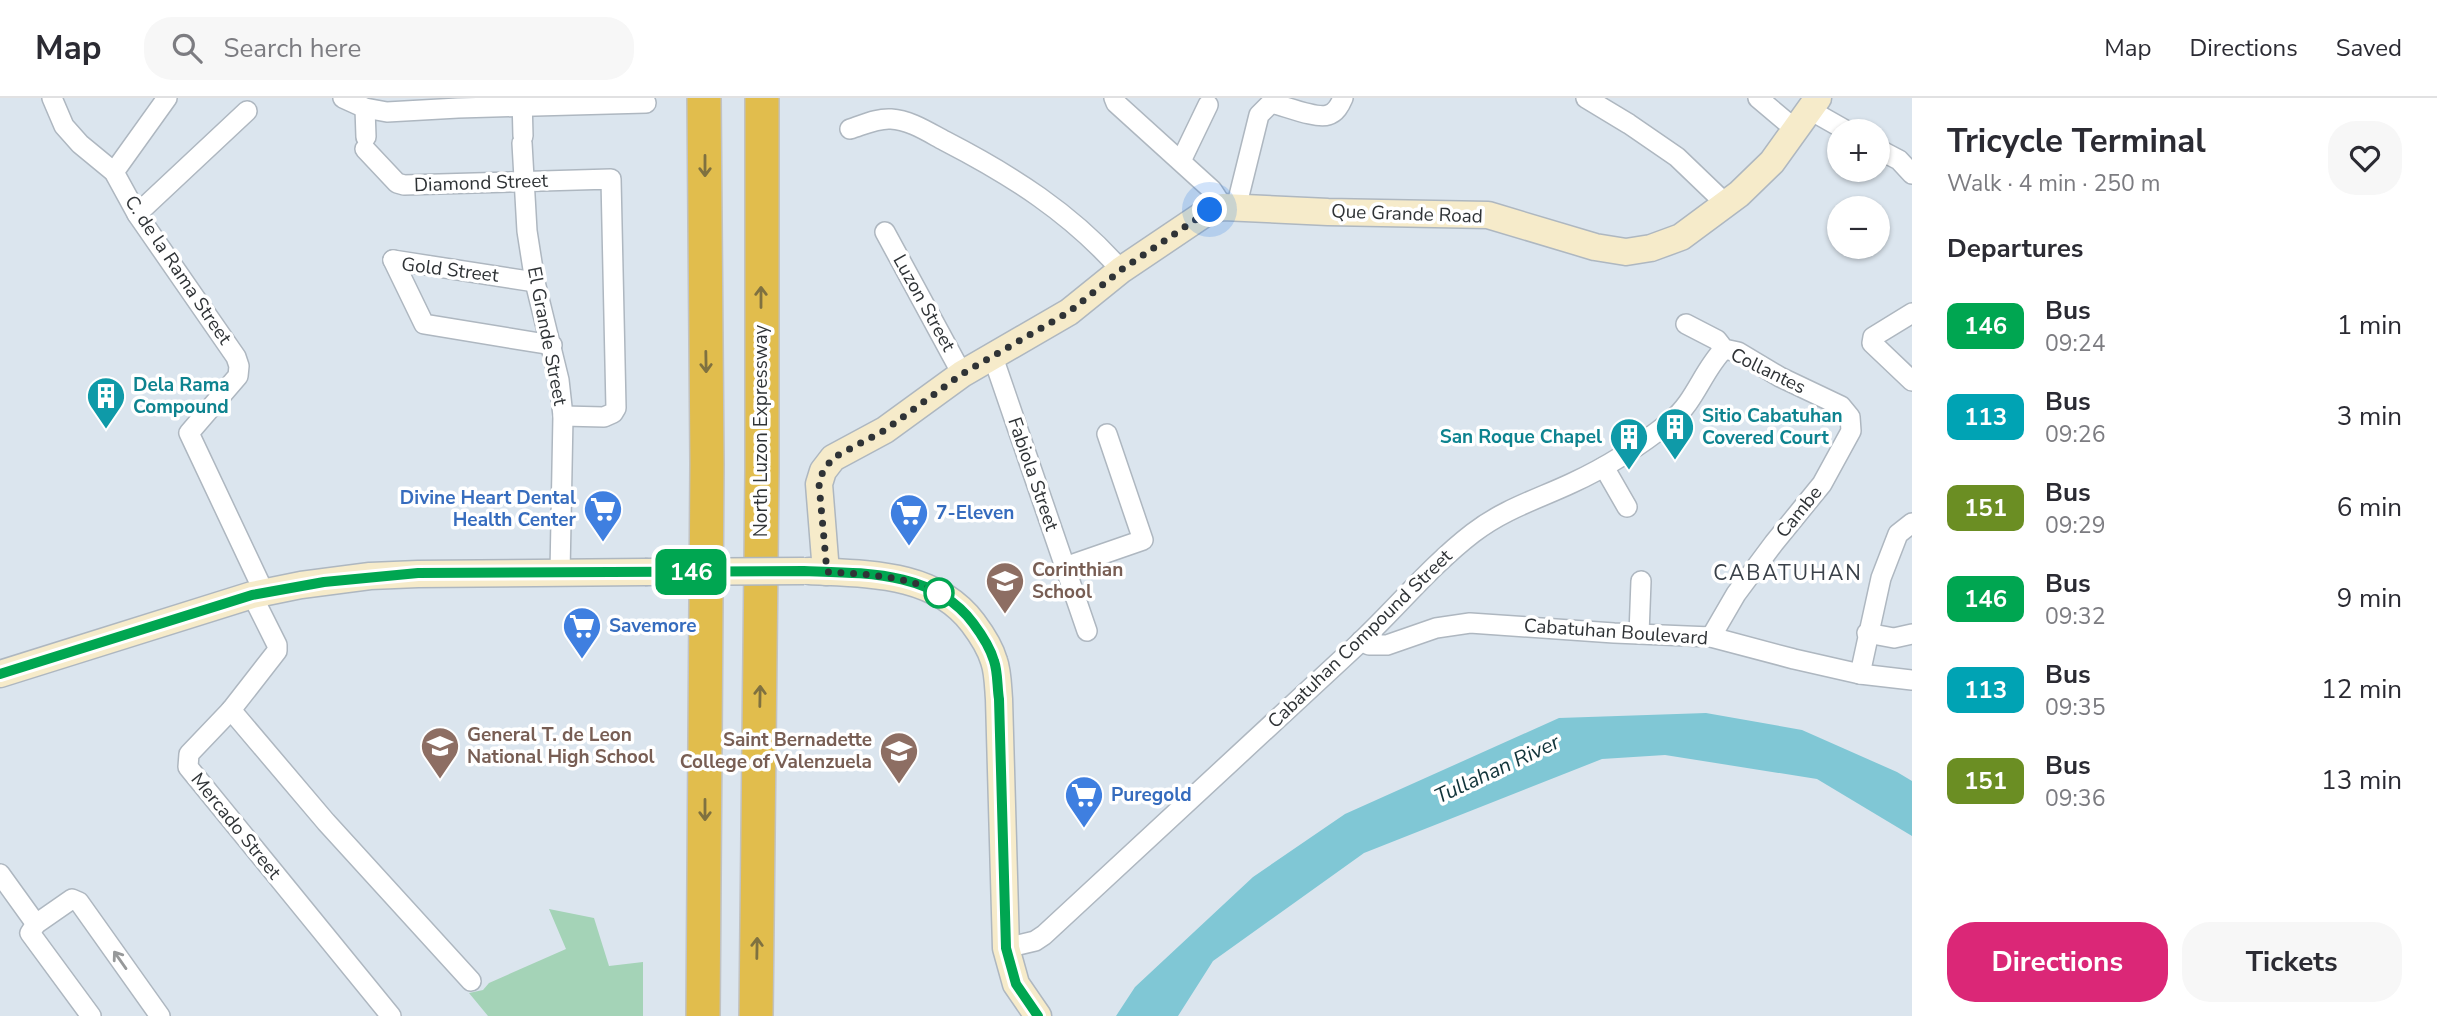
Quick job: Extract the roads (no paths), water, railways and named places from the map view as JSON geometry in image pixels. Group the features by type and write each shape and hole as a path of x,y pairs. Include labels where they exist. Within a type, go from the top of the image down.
{"highway":[{"path":"703,1016 707,464 704,98"},
{"name":"North Luzon Expressway","path":"756,1016 762,471 762,98"}],"main road":[{"name":"Que Grande Road","path":"1230,208 1488,215 1595,247 1626,252 1651,248 1681,237 1726,204 1772,162 1808,112"},
{"path":"815,572 819,484 823,471 833,458 885,430 962,374 1069,312 1121,270 1210,210 1230,208"},
{"path":"0,674 258,594 370,576 418,573 815,572 867,574 916,582 940,593 963,610 984,638 995,662 999,699 1006,948 1016,984 1038,1016"}],"street":[{"path":"52,98 64,125 80,144 114,172 164,100"},
{"path":"343,98 365,108 387,112 457,103 646,103"},
{"path":"387,112 406,98"},
{"path":"1115,98 1116,103 1230,208 1258,115 1269,101 1329,116 1343,98"},
{"path":"1586,98 1677,157 1726,204"},
{"path":"1758,98 1808,112 1827,121"},
{"name":"El Grande Street","path":"522,102 527,231 535,282 552,345 563,416 560,573"},
{"path":"1181,161 1208,105"},
{"name":"Diamond Street","path":"365,108 365,143 397,183 404,185 611,179 616,408 613,413 604,416 563,416"},
{"path":"137,214 247,111"},
{"path":"849,129 891,119 909,123 940,138 998,169 1060,211 1099,245 1121,270"},
{"path":"1890,155 1899,160 1912,174"},
{"name":"C. de la Rama Street","path":"114,172 137,214 236,357 238,376 190,433 258,594"},
{"name":"Luzon Street","path":"885,232 962,374"},
{"name":"Gold Street","path":"535,282 393,260 424,324 552,345"},
{"path":"1912,313 1879,332 1873,337 1872,344 1912,381"},
{"name":"Collantes","path":"1686,324 1717,340 1724,349 1738,352 1780,377 1841,406 1850,417"},
{"name":"Cabatuhan Compound Street","path":"1006,948 1035,941 1044,935 1361,641 1439,562 1472,533 1501,513 1604,467 1673,420 1693,396 1716,357 1724,349"},
{"name":"Fabiola Street","path":"993,357 1087,631"},
{"name":"Cambe","path":"1711,636 1744,584 1822,484 1851,431 1850,417"},
{"path":"1065,567 1143,540 1107,434"},
{"path":"1604,467 1627,507"},
{"path":"1860,674 1881,578 1898,534 1912,523"},
{"path":"1639,634 1641,581"},
{"name":"Mercado Street","path":"258,594 278,651 231,710 189,754 188,767 391,1016"},
{"name":"Cabatuhan Boulevard","path":"1361,641 1369,645 1387,645 1436,628 1469,623 1711,636 1860,674 1912,680"},
{"path":"1867,633 1894,638 1912,634"},
{"path":"231,710 326,822 471,981"},
{"path":"0,874 36,924"},
{"path":"91,1016 31,937 30,930 36,924 72,899 79,902 160,1016"}],"water":[{"name":"Tullahan River","path":"1706,713 1802,730 1897,772 1912,781 1912,836 1817,779 1665,755 1602,759 1364,853 1213,961 1178,1016 1116,1016 1135,987 1253,877 1345,814 1559,718"}],"place":[{"name":"Dela Rama Compound","path":"106,430"},
{"name":"Sitio Cabatuhan Covered Court","path":"1675,461"},
{"name":"San Roque Chapel","path":"1629,471"},
{"name":"Divine Heart Dental Health Center","path":"603,543"},
{"name":"7-Eleven","path":"909,547"},
{"name":"Corinthian School","path":"1005,615"},
{"name":"Savemore","path":"582,660"},
{"name":"General T. de Leon National High School","path":"440,780"},
{"name":"Saint Bernadette College of Valenzuela","path":"899,785"},
{"name":"Puregold","path":"1084,829"}],"district":[{"name":"CABATUHAN","path":"1788,573"}]}
